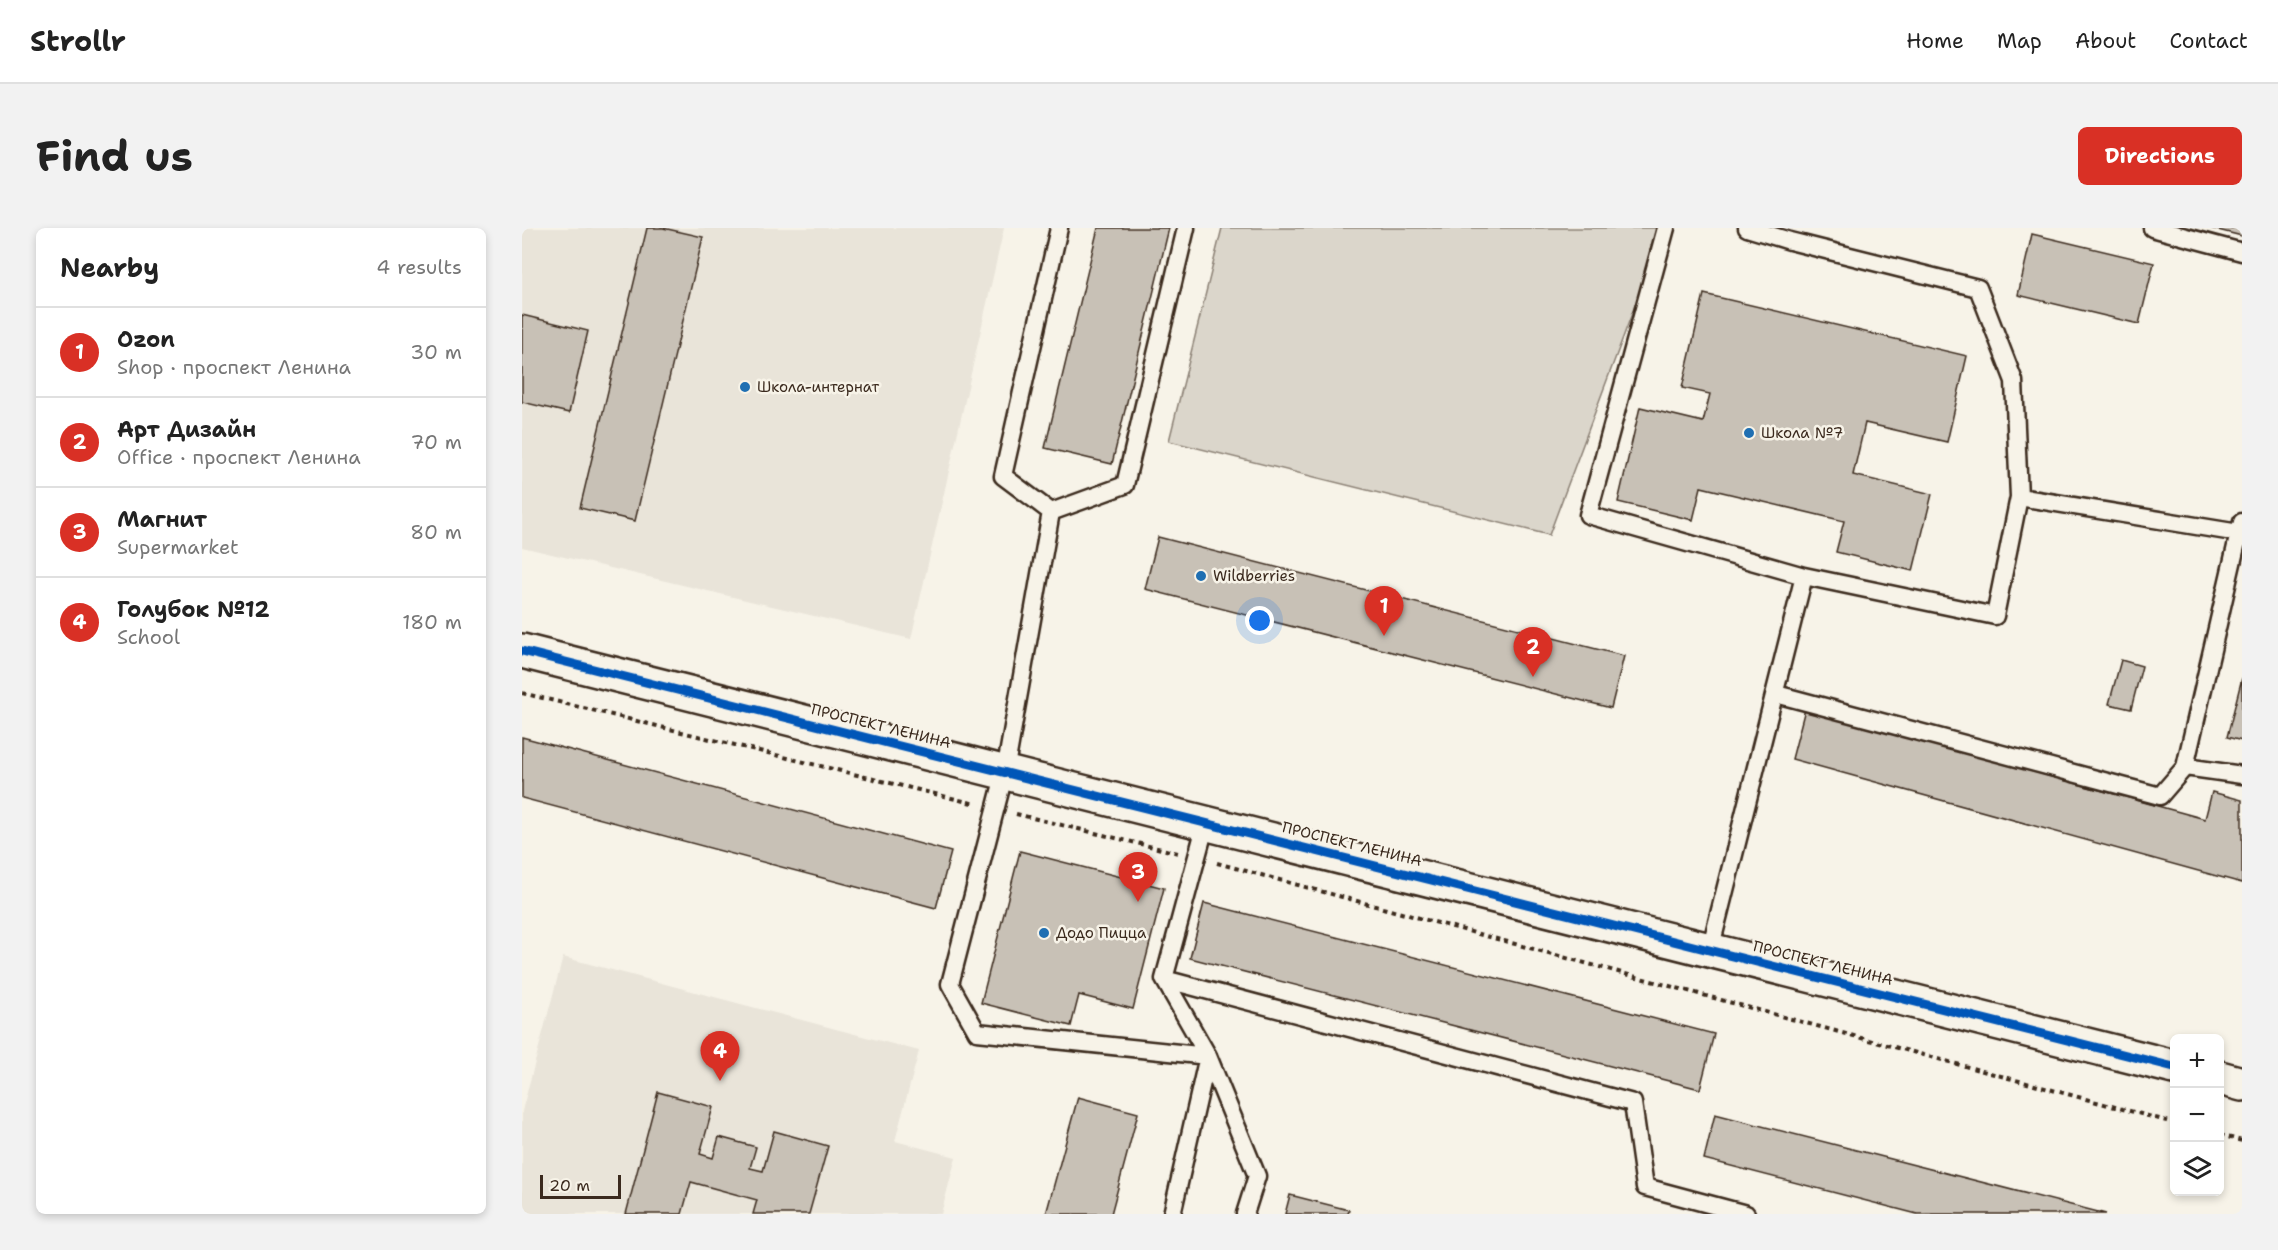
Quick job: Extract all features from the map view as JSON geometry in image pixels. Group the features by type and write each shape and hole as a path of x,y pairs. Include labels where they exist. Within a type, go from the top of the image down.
{"street":[{"name":"ПРОСПЕКТ ЛЕНИНА","path":"522,651 2170,1066"},
{"path":"2224,1079 2242,1084"}],"lane":[{"path":"1051,512 1003,476 1059,228"},
{"path":"1051,512 1125,485 1186,228"},
{"path":"1666,228 1588,515 1804,576 1995,616 2019,497 2014,381 1978,288 1790,242 1747,228"},
{"path":"2152,228 2242,252"},
{"path":"1776,694 2160,796 2185,767 2240,528 2019,497"},
{"path":"1051,512 1005,772 950,984 977,1032 1208,1056"},
{"path":"1710,950 1804,576"},
{"path":"2185,767 2242,775"},
{"path":"1206,823 1164,979 1208,1056 1257,1176 1245,1214"},
{"path":"1164,979 1633,1103 1645,1187 1746,1214"},
{"path":"1172,1214 1208,1056"}],"path":[{"path":"522,693 1196,858 2170,1122"},
{"path":"2224,1136 2242,1141"}],"shaded area":[{"name":"Школа-интернат","path":"522,228 1004,228 911,639 522,547"},
{"path":"1222,228 1664,228 1549,535 1169,441"},
{"path":"563,957 919,1051 895,1141 956,1157 941,1214 522,1214 522,1111"}],"building":[{"path":"647,228 663,228 703,237 635,521 580,508"},
{"path":"1098,228 1169,228 1112,464 1045,448"},
{"path":"2210,228 2242,228 2242,236"},
{"path":"2032,234 2154,263 2139,324 2018,295"},
{"name":"Школа №7","path":"1704,294 1967,356 1947,442 1865,423 1853,475 1932,494 1913,571 1836,552 1844,521 1701,487 1693,520 1618,502 1640,407 1703,422 1710,394 1682,388"},
{"path":"522,315 588,331 569,413 522,402"},
{"path":"1158,537 1624,656 1611,708 1145,589"},
{"path":"2121,660 2142,666 2131,709 2109,704"},
{"path":"2242,678 2242,741 2227,737"},
{"path":"1805,709 2205,819 2212,792 2242,800 2242,883 1792,759"},
{"path":"522,737 951,852 936,908 522,798"},
{"path":"1020,851 1164,888 1133,1009 1079,995 1071,1026 981,1003"},
{"path":"1204,903 1714,1034 1700,1089 1190,958"},
{"path":"658,1092 713,1107 700,1154 713,1158 719,1137 756,1147 750,1168 763,1171 774,1131 828,1146 809,1214 753,1214 757,1200 691,1182 682,1214 626,1214"},
{"path":"1078,1097 1138,1113 1111,1214 1046,1214"},
{"path":"1715,1114 2106,1214 1917,1214 1704,1159"},
{"path":"1290,1195 1349,1210 1348,1214 1285,1214"}],"cycle path":[{"path":"522,651 2170,1066"}],"place":[{"name":"Школа-интернат","path":"745,387"},
{"name":"Школа №7","path":"1749,433"},
{"name":"Wildberries","path":"1201,576"},
{"name":"Ozon","path":"1384,636"},
{"name":"Арт Дизайн","path":"1533,677"},
{"name":"Магнит","path":"1138,902"},
{"name":"Додо Пицца","path":"1044,933"},
{"name":"Голубок №12","path":"720,1081"}]}
